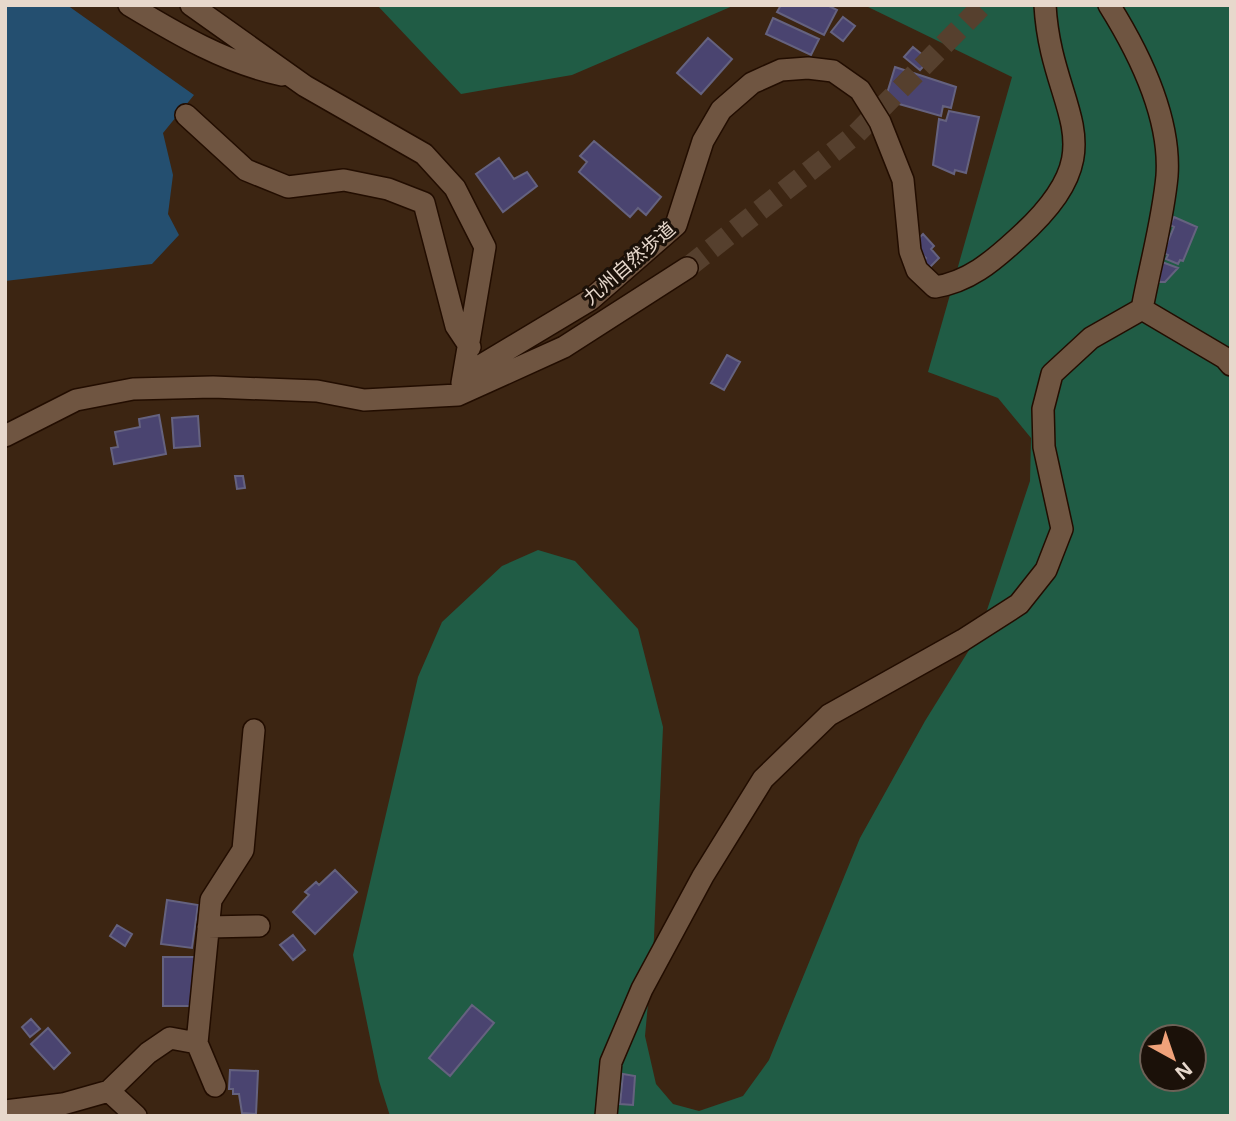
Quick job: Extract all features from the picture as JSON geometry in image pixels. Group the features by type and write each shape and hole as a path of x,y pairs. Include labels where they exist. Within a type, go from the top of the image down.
{"street":[{"path":"129,5 182,37 254,69 292,77"},
{"path":"191,5 292,77 424,154 455,188 485,247 462,385"},
{"name":"九州自然歩道","path":"462,385 590,300 677,225 703,141 722,110 751,83 780,69 833,71 860,90 880,122 903,180 910,251 917,270 935,287 957,284 1000,255 1038,220 1055,201 1069,176 1075,152 1069,106 1054,62 1045,5"},
{"path":"606,1116 611,1062 642,989 703,876 763,779 829,715 963,640 1019,604 1046,570 1062,529 1044,447 1043,410 1052,374 1091,338 1142,309 1167,175 1157,108 1126,33 1109,5"},
{"path":"186,115 246,170 288,187 344,180 388,189 424,203 456,326 470,347"},
{"path":"5,436 76,400 133,389 213,387 317,391 363,400 462,385 564,347 687,268"},
{"path":"1142,309 1225,358 1231,365"},
{"path":"215,1086 197,1043 208,927 211,900 243,850 254,730"},
{"path":"208,927 259,926"},
{"path":"5,1111 63,1104 108,1091 148,1053 170,1038 197,1043"},
{"path":"108,1091 136,1116"}],"green space":[{"path":"377,5 735,5 572,75 461,94"},
{"path":"864,5 1231,5 1231,1116 390,1116 379,1081 353,955 418,677 442,622 502,566 538,550 575,561 638,629 663,727 654,938 645,1036 656,1084 673,1104 699,1111 743,1096 769,1060 860,838 925,721 979,634 1030,481 1031,438 998,398 928,372 1012,77"}],"water":[{"path":"5,5 67,5 194,95 163,133 173,175 168,214 179,235 152,264 5,281"}],"building":[{"path":"781,5 827,5 837,10 824,35 777,12"},
{"path":"843,17 855,26 843,41 831,32"},
{"path":"773,18 819,39 811,55 766,34"},
{"path":"708,38 732,59 701,94 677,73"},
{"path":"913,47 929,60 920,70 904,57"},
{"path":"895,67 956,87 951,108 943,106 941,116 885,100"},
{"path":"949,111 979,117 966,173 955,170 954,174 933,165 939,119 946,121"},
{"path":"594,141 661,197 646,215 638,208 630,217 579,172 587,162 580,156"},
{"path":"499,158 514,179 527,172 537,186 503,212 476,174"},
{"path":"1174,217 1197,227 1183,261 1180,260 1178,264 1166,259 1168,255 1163,253 1174,227 1170,225"},
{"path":"923,234 934,246 931,249 939,258 928,269 922,263 926,258 916,249 915,242"},
{"path":"1162,262 1178,268 1165,282 1159,282"},
{"path":"727,355 740,362 724,390 711,383"},
{"path":"159,415 166,454 114,464 111,448 118,447 115,432 140,427 139,419"},
{"path":"198,416 200,446 174,448 172,418"},
{"path":"235,476 243,476 245,488 237,489"},
{"path":"335,870 357,892 315,934 293,912 309,895 305,892 316,882 319,885"},
{"path":"167,900 198,905 192,948 161,944"},
{"path":"117,925 132,934 125,946 110,936"},
{"path":"293,935 305,950 293,960 280,945"},
{"path":"163,957 197,957 196,1006 163,1006"},
{"path":"472,1005 494,1023 450,1076 429,1058"},
{"path":"31,1019 40,1029 30,1037 22,1027"},
{"path":"48,1028 70,1053 54,1069 31,1044"},
{"path":"230,1070 258,1071 256,1114 242,1113 239,1094 233,1094 233,1089 229,1089"},
{"path":"623,1074 635,1076 633,1105 620,1104"}],"tunnel":[{"path":"687,268 856,134 983,5"}]}
